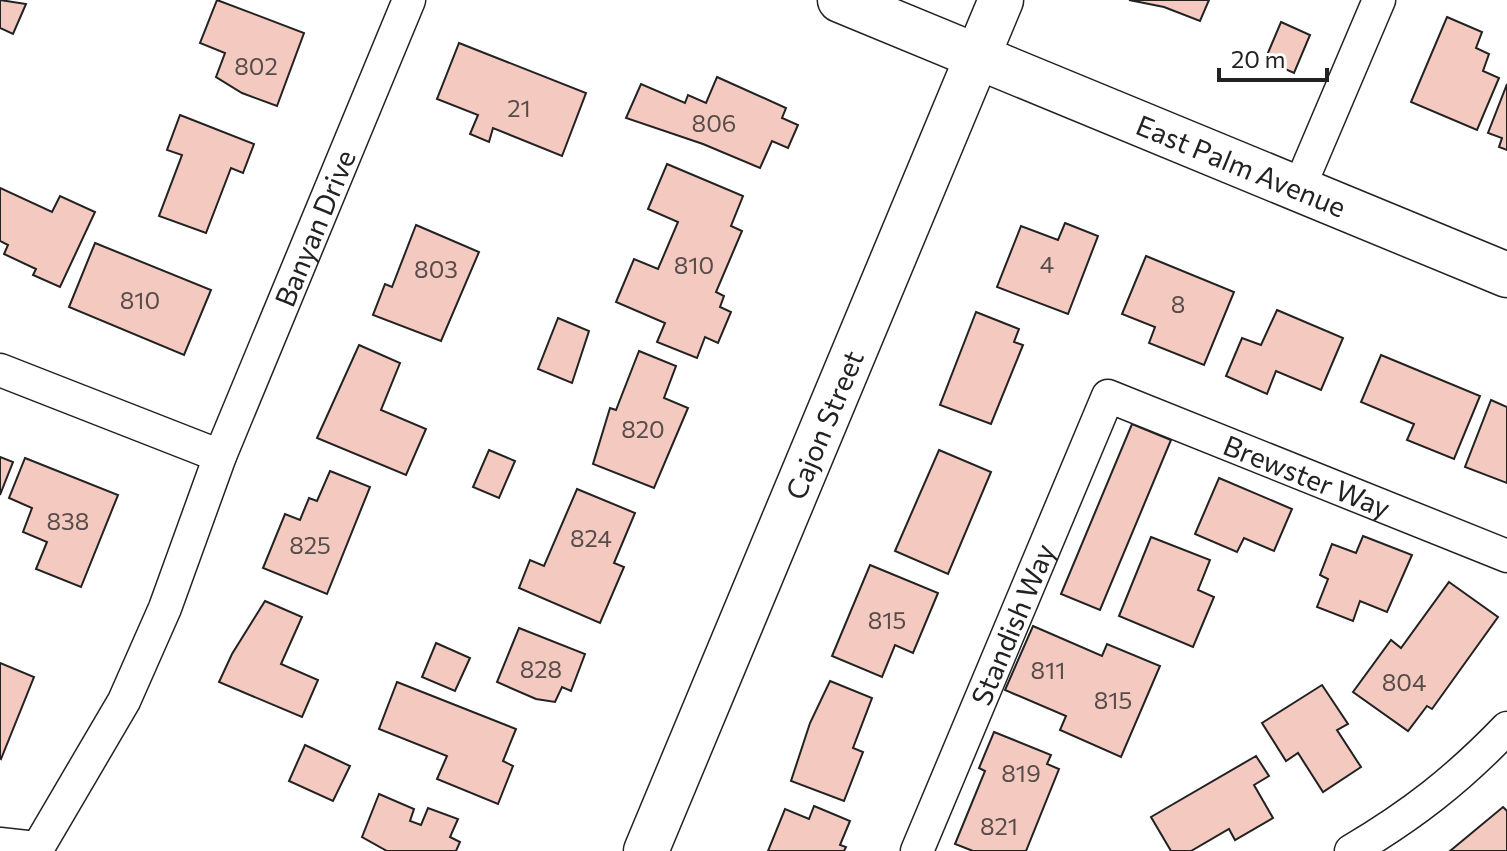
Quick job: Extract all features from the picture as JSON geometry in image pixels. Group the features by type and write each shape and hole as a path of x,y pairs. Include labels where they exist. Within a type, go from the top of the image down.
{"street":[{"name":"Banyan Drive","path":"0,844 36,850 84,774 124,701 165,608 220,456 409,0"},
{"name":"East Palm Avenue","path":"840,0 1507,275"},
{"name":"Cajon Street","path":"646,851 1001,0"},
{"path":"1299,188 1379,0"},
{"path":"0,370 220,456"},
{"name":"Brewster Way","path":"1108,396 1507,556"},
{"name":"Standish Way","path":"917,851 1108,396"},
{"path":"1351,851 1430,800 1460,776 1507,728"}],"building":[{"path":"0,0 26,4 13,34 0,28"},
{"path":"217,0 304,33 277,106 242,93 216,77 225,53 200,43"},
{"path":"1129,0 1209,0 1200,21 1164,7"},
{"path":"1447,17 1482,32 1476,48 1489,54 1483,71 1499,78 1477,130 1411,102"},
{"path":"1281,22 1310,35 1294,73 1265,60"},
{"path":"459,43 586,93 562,156 493,128 489,142 470,134 478,115 437,99"},
{"path":"717,77 786,108 782,118 798,125 788,148 772,141 760,168 703,144 626,118 641,84 685,103 688,95 706,103"},
{"path":"1507,84 1507,150 1499,147 1502,138 1488,133"},
{"path":"180,115 254,144 243,173 231,168 206,233 159,216 182,155 167,150"},
{"path":"667,164 743,196 731,226 742,231 716,292 724,296 720,307 731,312 718,343 705,337 697,358 657,342 665,323 616,302 634,259 658,269 678,222 648,209"},
{"path":"0,188 52,212 60,196 95,212 60,287 33,275 36,269 4,254 8,245 0,241"},
{"path":"1065,223 1098,236 1068,314 997,287 1021,226 1058,240"},
{"path":"416,225 479,252 441,341 373,315 385,284 392,287"},
{"path":"95,243 211,290 184,355 69,307"},
{"path":"1146,256 1234,292 1204,365 1149,343 1155,327 1122,314"},
{"path":"1277,310 1343,338 1321,390 1276,371 1267,394 1226,376 1242,338 1261,345"},
{"path":"976,312 1019,329 1014,342 1023,345 991,424 940,405"},
{"path":"558,318 589,331 572,383 538,369"},
{"path":"359,345 400,363 381,410 426,429 406,475 317,438"},
{"path":"639,351 676,366 664,398 688,408 654,488 593,464 610,408 616,410"},
{"path":"1381,355 1480,396 1454,459 1407,440 1414,424 1361,402"},
{"path":"1491,400 1507,407 1507,483 1465,467"},
{"path":"1132,424 1171,440 1100,610 1061,594"},
{"path":"489,450 515,461 499,498 473,487"},
{"path":"939,450 991,472 948,574 895,551"},
{"path":"0,457 13,462 0,495"},
{"path":"25,458 118,495 81,587 36,569 47,542 23,532 32,508 9,498"},
{"path":"330,471 370,487 327,594 263,568 285,514 300,520 309,498 317,501"},
{"path":"1219,478 1292,509 1274,551 1244,538 1237,552 1195,534"},
{"path":"577,489 635,513 614,563 624,567 600,623 519,588 530,560 544,566"},
{"path":"1363,536 1412,555 1387,612 1360,601 1353,621 1317,607 1328,579 1320,575 1332,544 1356,553"},
{"path":"1151,537 1210,560 1198,590 1214,597 1193,647 1119,616"},
{"path":"870,565 938,593 913,653 895,645 882,677 832,656"},
{"path":"1449,582 1498,617 1432,709 1427,706 1408,731 1353,692 1391,640 1401,648"},
{"path":"265,601 302,617 281,664 318,680 302,717 219,682 232,654"},
{"path":"1033,626 1102,656 1107,644 1160,666 1121,757 1060,730 1066,716 1005,690"},
{"path":"519,628 585,654 571,691 562,687 555,702 536,699 497,682"},
{"path":"436,643 470,658 455,691 422,677"},
{"path":"0,663 34,677 1,759 0,758"},
{"path":"830,681 872,698 853,748 863,752 844,801 791,781 810,723"},
{"path":"397,682 516,729 503,761 513,766 498,804 437,779 447,756 379,729"},
{"path":"1322,685 1348,724 1337,730 1361,767 1323,792 1298,753 1286,761 1262,723"},
{"path":"994,732 1051,755 1047,764 1059,769 1026,851 973,851 955,844 985,771 979,768"},
{"path":"305,745 350,766 333,801 289,781"},
{"path":"1256,756 1269,776 1254,785 1273,818 1235,840 1229,829 1191,851 1171,851 1151,817"},
{"path":"379,794 414,809 410,821 421,825 428,808 458,819 450,837 460,842 456,851 387,851 362,837"},
{"path":"814,806 850,821 840,845 846,847 844,851 768,851 785,809 809,819"},
{"path":"1503,807 1507,811 1507,851 1450,851"}]}
